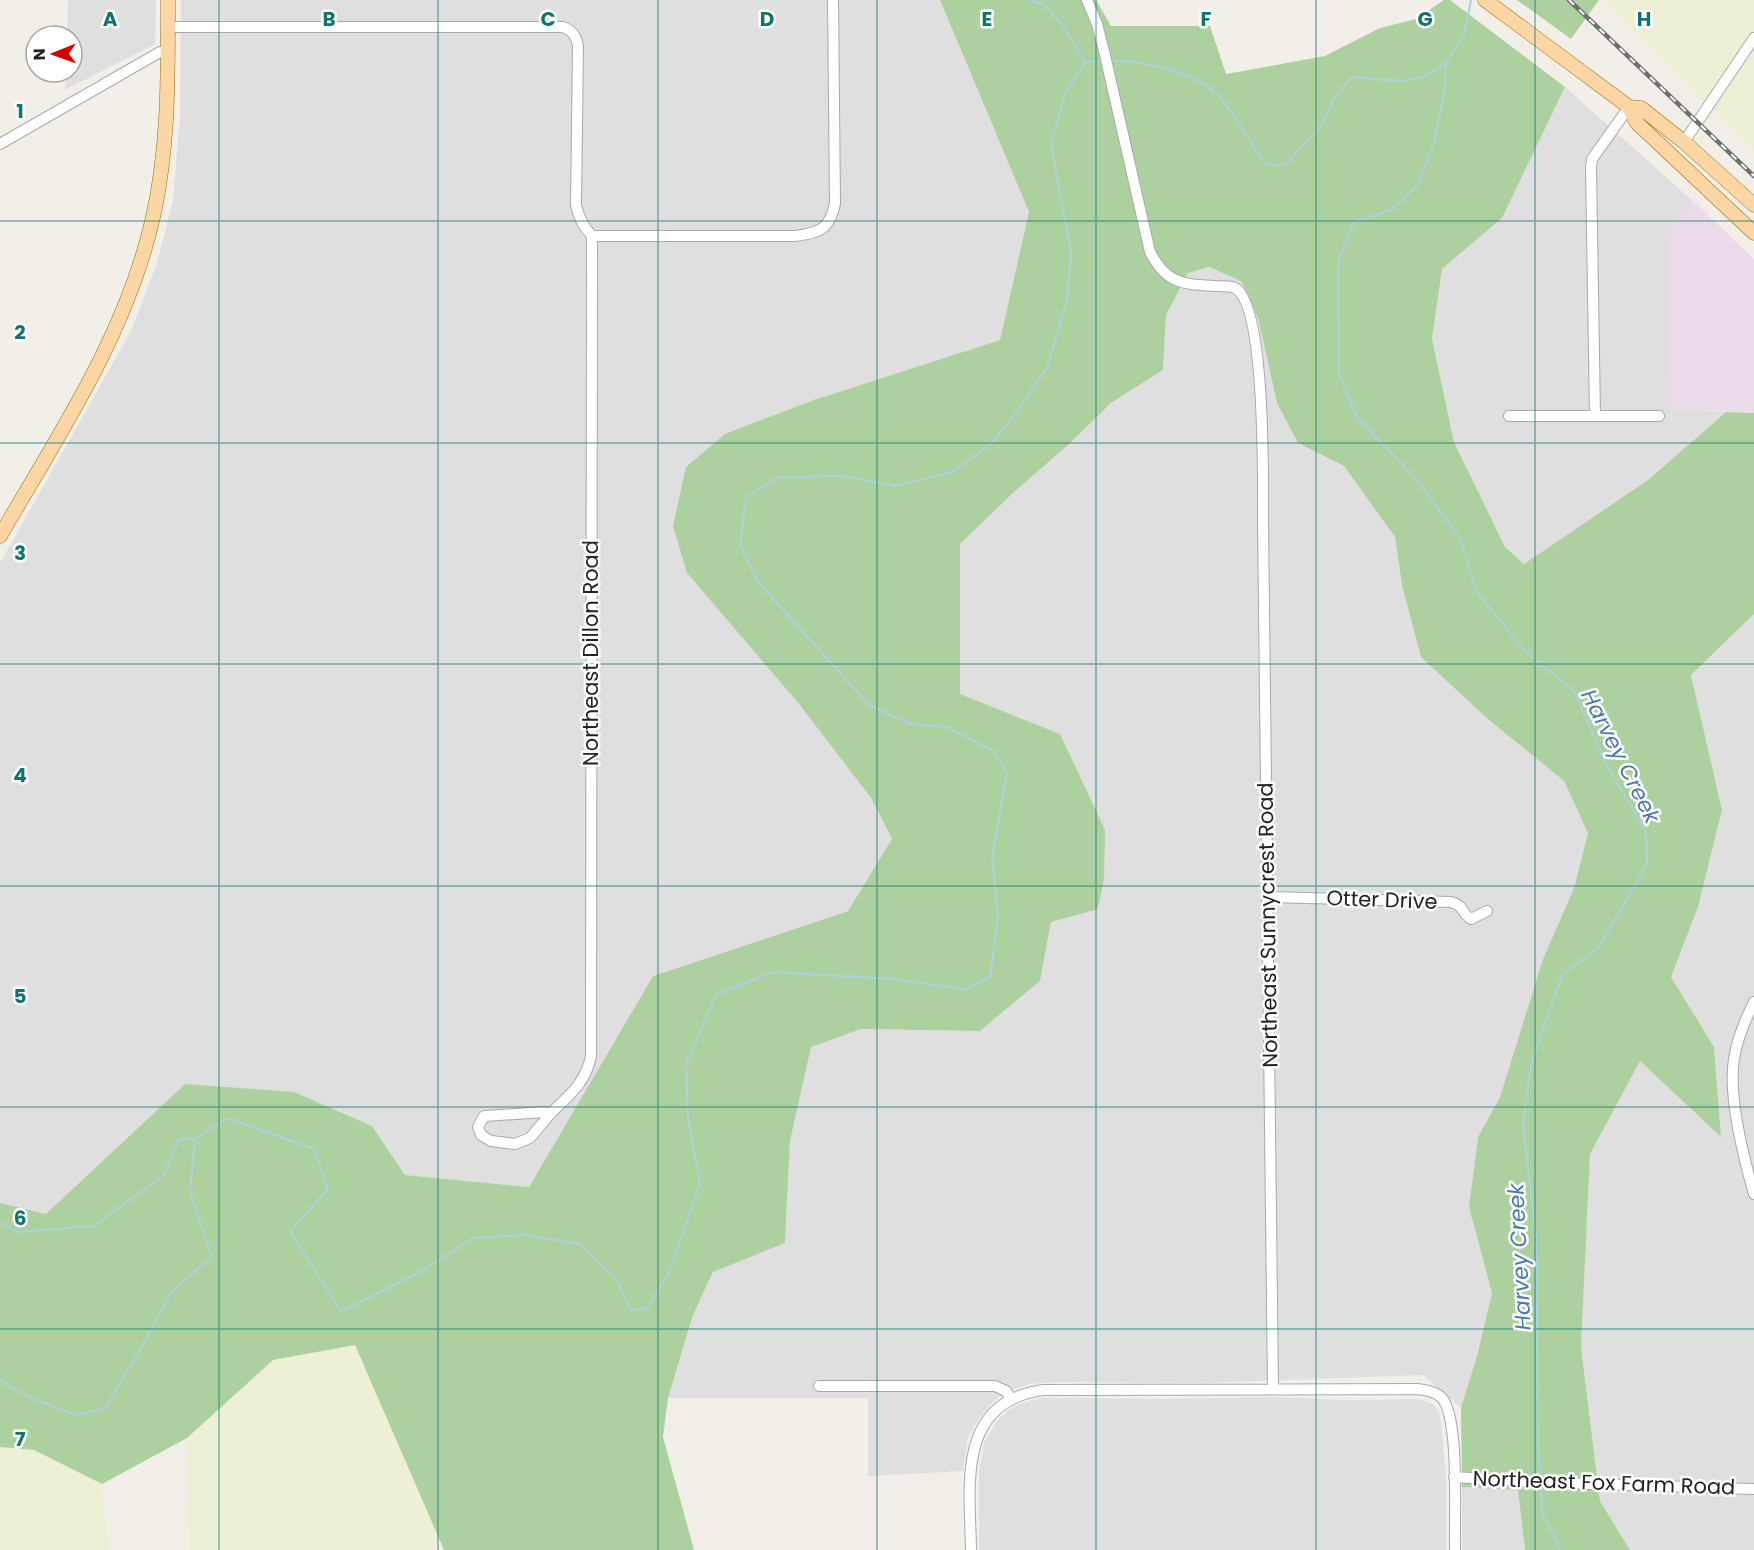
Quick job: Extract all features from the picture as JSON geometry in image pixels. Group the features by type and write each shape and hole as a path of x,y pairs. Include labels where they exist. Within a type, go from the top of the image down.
{"main road":[{"path":"0,536 87,384 116,329 136,279 153,218 160,178 167,114 168,0"},
{"path":"1485,0 1629,107 1636,123 1754,233"},
{"path":"1629,107 1641,108 1684,142 1754,205"}],"street":[{"path":"168,27 562,27 570,29 576,36 578,46 576,205 583,226 592,236 795,236 820,230 827,224 835,203 833,0"},
{"name":"Northeast Sunnycrest Road","path":"1087,0 1096,24 1118,105 1150,252 1167,276 1181,282 1238,290 1242,295 1254,334 1259,369 1262,409 1273,1388"},
{"path":"1684,142 1754,38"},
{"path":"0,144 160,52 168,50"},
{"path":"1595,416 1591,167 1592,159 1629,107"},
{"name":"Northeast Dillon Road","path":"551,1113 573,1092 588,1070 591,1056 592,236"},
{"path":"1509,416 1659,416"},
{"name":"Otter Drive","path":"1267,897 1451,902 1458,904 1471,919 1487,912"},
{"path":"1754,1002 1743,1024 1733,1062 1739,1128 1754,1194"},
{"path":"551,1113 530,1138 515,1144 490,1141 481,1135 478,1127 484,1116 551,1113"},
{"path":"819,1386 995,1386 1006,1391 1011,1398"},
{"path":"971,1550 970,1472 976,1440 989,1417 1011,1398 1030,1391 1043,1390 1273,1388"},
{"name":"Northeast Fox Farm Road","path":"1273,1388 1416,1389 1435,1394 1448,1408 1451,1421 1454,1477 1558,1483 1754,1489"},
{"path":"1454,1477 1455,1550"}],"shaded area":[{"path":"68,0 156,0 155,44 84,80 84,24 67,24"},
{"path":"181,0 940,0 1029,212 1000,340 814,400 687,573 799,704 871,798 892,840 848,911 653,976 529,1187 405,1175 372,1126 185,1084 46,1215 0,1203 0,563 131,331 157,263 173,201 180,117"},
{"path":"65,84 77,84 65,90"},
{"path":"1565,87 1693,201 1669,228 1670,408 1726,412 1648,480 1524,564 1505,547 1454,442 1432,339 1442,269 1502,218"},
{"path":"1693,201 1754,259 1754,413 1670,408 1669,228"},
{"path":"1209,267 1241,281 1258,318 1277,403 1298,443 1344,466 1395,537 1402,585 1489,720 1564,781 1588,833 1574,888 1543,959 1500,1097 1478,1137 1469,1207 1492,1293 1478,1352 1461,1408 1423,1375 1199,1383 1061,1382 1029,1384 1007,1392 995,1400 984,1412 968,1438 963,1471 868,1476 868,1398 668,1398 693,1315 713,1272 785,1243 790,1141 811,1046 861,1029 980,1031 1040,981 1051,922 1060,734 960,694 960,544 1111,403 1163,370 1166,315 1188,273"},
{"path":"1754,614 1754,1550 1630,1550 1600,1501 1581,1347 1590,1153 1640,1061 1721,1136 1714,1048 1671,977 1698,907 1722,810 1691,675"},
{"path":"1273,1397 1342,1400 1416,1399 1434,1405 1439,1412 1441,1423 1446,1477 1446,1550 979,1550 979,1472 984,1443 996,1422 1015,1406 1043,1398"},
{"path":"1462,1487 1518,1489 1525,1550 1462,1550"}],"green space":[{"path":"940,0 1096,0 1111,26 1210,26 1226,74 1325,56 1380,28 1416,19 1444,0 1450,0 1565,87 1502,218 1442,269 1432,339 1454,442 1505,547 1524,564 1648,480 1726,412 1754,413 1754,614 1691,675 1722,810 1698,907 1671,977 1714,1047 1721,1137 1640,1061 1590,1154 1581,1347 1600,1501 1630,1550 1525,1550 1518,1490 1462,1487 1461,1408 1478,1352 1492,1293 1469,1207 1478,1137 1500,1097 1543,959 1574,888 1588,833 1564,781 1489,720 1421,657 1402,585 1395,537 1344,466 1298,443 1277,403 1258,318 1241,281 1209,267 1188,273 1166,315 1163,370 1111,403 960,544 960,694 1060,734 1105,830 1104,879 1098,909 1051,922 1040,981 980,1031 861,1029 811,1047 790,1141 785,1243 713,1272 693,1315 668,1398 663,1437 694,1550 444,1550 355,1345 273,1360 187,1438 102,1484 34,1450 0,1447 0,1203 46,1214 185,1084 294,1092 372,1126 405,1175 529,1187 653,976 848,911 892,839 871,798 799,704 687,573 673,526 686,467 725,434 814,400 1000,340 1029,212"},
{"path":"1517,0 1599,0 1571,39"},
{"path":"1602,0 1754,0 1754,151"},
{"path":"355,1345 439,1539 433,1550 189,1550 187,1438 273,1360"},
{"path":"0,1447 34,1450 102,1484 109,1550 0,1550"}],"waterway":[{"path":"1029,0 1043,4 1061,23 1085,62"},
{"path":"1109,61 1136,63 1169,70 1185,75 1212,89 1238,122 1265,164 1285,165 1323,123 1334,98 1352,77 1400,81 1424,77 1446,63 1464,35 1471,0"},
{"path":"1085,62 1103,61"},
{"path":"0,1380 28,1397 76,1415 105,1408 172,1291 212,1257 190,1191 195,1139 227,1118 314,1149 328,1189 290,1231 341,1312 423,1270 473,1238 525,1235 580,1244 617,1280 631,1311 647,1308 668,1275 700,1184 688,1118 686,1064 716,995 773,972 891,979 966,989 990,977 998,914 992,857 1007,773 993,751 947,727 910,724 869,705 758,582 740,545 746,497 779,477 842,476 895,486 952,472 992,443 1014,415 1047,368 1067,301 1071,251 1051,145 1065,94 1085,62"},
{"name":"Harvey Creek","path":"1446,63 1445,88 1434,143 1417,186 1391,210 1354,222 1338,261 1339,374 1357,417 1415,478 1460,538 1476,591 1526,652 1575,692 1605,762 1646,832 1647,864 1599,947 1562,975 1531,1064 1523,1126 1536,1236 1540,1479"},
{"path":"0,1222 16,1232 94,1226 164,1175 178,1140 195,1139"},
{"name":"Harvey Creek","path":"1541,1485 1542,1512 1560,1550"}],"railway":[{"path":"1569,0 1754,176"}]}
